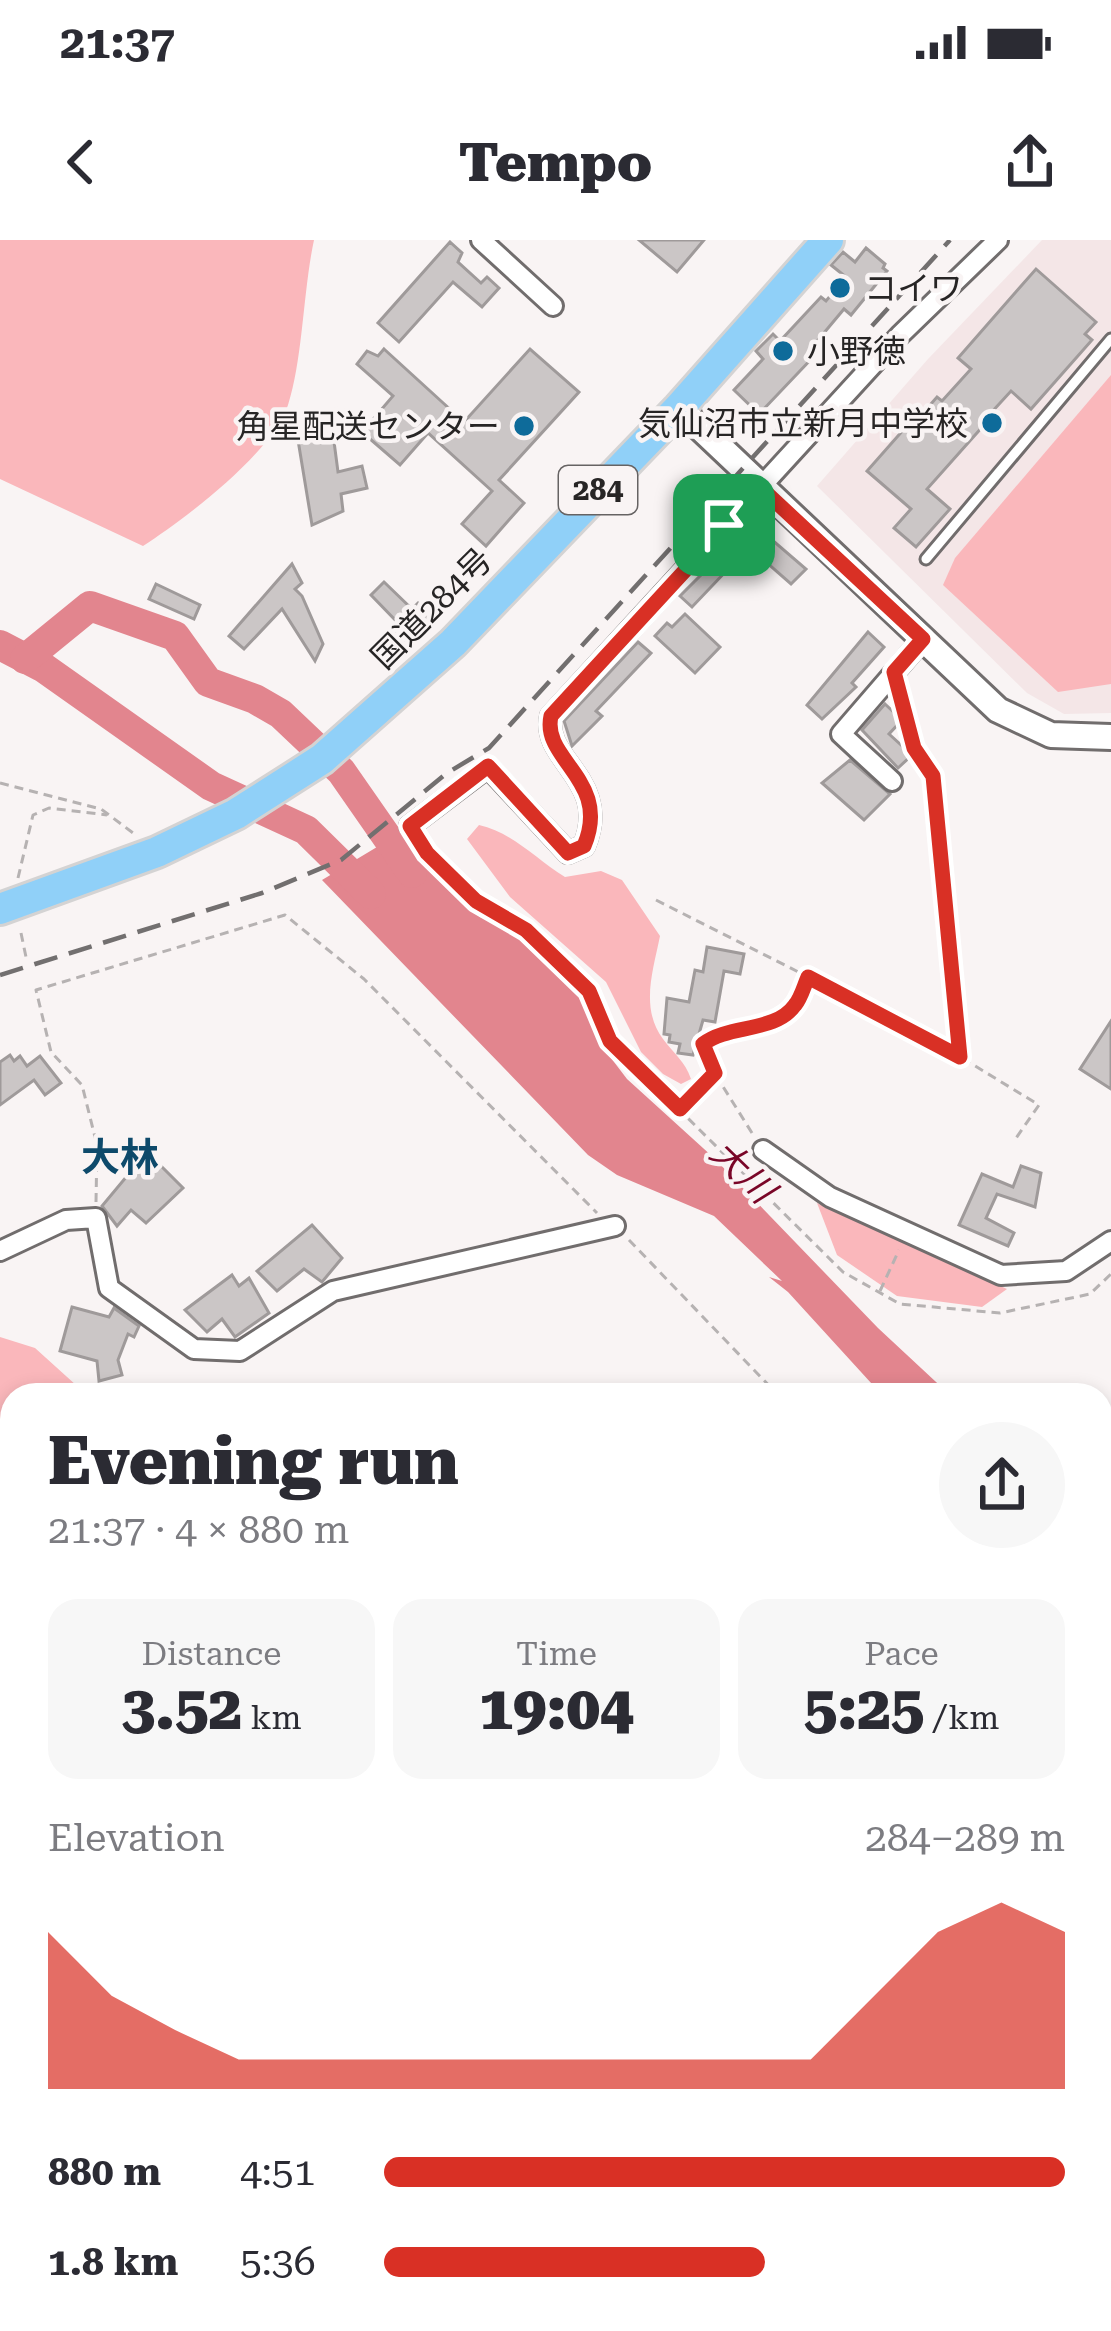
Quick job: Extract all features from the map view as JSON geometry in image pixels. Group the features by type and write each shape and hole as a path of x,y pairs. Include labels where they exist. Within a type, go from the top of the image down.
{"highway":[{"name":"国道284号","path":"0,909 158,852 236,814 322,759 453,643 679,408 828,240"}],"street":[{"path":"482,240 553,306"},
{"path":"410,826 488,766 568,853 584,846 593,824 582,778 551,740 551,716 900,335 998,240"},
{"path":"679,408 998,710 1051,735 1111,736"},
{"path":"892,781 841,734 923,639"},
{"path":"763,1150 830,1197 1000,1275 1066,1271 1111,1241"},
{"path":"0,1252 66,1220 96,1218 109,1288 194,1349 239,1352 333,1291 613,1227"}],"lane":[{"path":"926,559 1111,339"}],"path":[{"path":"894,672 914,748 933,776 960,1057"},
{"path":"0,783 101,809 158,852"},
{"path":"18,880 33,815 50,808 110,815"},
{"path":"410,826 427,853 476,901 526,930 589,991 610,1041 843,1272 900,1304 1000,1313 1090,1294 1111,1274"},
{"path":"656,900 960,1057 1040,1106 1014,1141"},
{"path":"96,1218 97,1145 82,1085 50,1052 36,990 285,915 364,979 766,1383"},
{"path":"21,933 26,957"},
{"path":"763,1150 715,1073 703,1044 715,1036 772,1022 794,1008 808,977"},
{"path":"680,1109 715,1073"},
{"path":"879,1292 908,1232"}],"shaded area":[{"path":"0,240 314,240 297,367 279,424 225,483 143,546 0,479"},
{"name":"気仙沼市立新月中学校","path":"1042,240 1111,240 1111,713 1064,714 1027,693 817,486 928,359"},
{"path":"1111,375 1111,684 1058,692 943,585 955,558"},
{"path":"479,825 513,840 565,877 601,871 622,880 660,936 650,989 652,1015 691,1079 681,1084 641,1052 606,982 510,897 467,839"},
{"path":"402,832 402,842 418,861 480,917 518,933 580,996 627,1079 714,1158 937,1383 871,1383 769,1277 782,1281 714,1216 617,1175 588,1155 322,880"},
{"path":"817,1203 1007,1289 982,1307 897,1296 837,1255"},
{"path":"0,1337 35,1348 74,1383 0,1383"}],"building":[{"path":"639,240 704,240 677,272"},
{"path":"450,242 462,253 458,262 481,283 487,277 499,288 482,307 453,282 399,342 378,323"},
{"path":"866,248 887,271 851,315 844,309 813,346 818,352 759,414 734,390 763,359 756,351 773,334 780,341 821,297 826,301 846,277 831,265 843,252 855,262"},
{"path":"1036,269 1096,322 1085,334 1092,340 1031,409 1011,391 990,414 927,489 950,509 916,547 894,528 911,509 867,471 920,411 937,397 942,401 971,369 958,358"},
{"path":"384,349 464,422 530,349 579,392 499,480 524,503 486,546 462,524 492,491 428,433 400,465 362,432 393,396 357,364 367,351 378,356"},
{"path":"297,434 333,434 338,472 362,466 367,488 341,494 343,511 312,525"},
{"path":"749,520 806,569 791,584 749,547 692,607 680,596 743,533 740,530"},
{"path":"292,564 302,583 295,589 323,644 315,661 282,609 244,649 229,636"},
{"path":"384,582 412,609 418,603 435,620 387,665 372,650 399,624 371,595"},
{"path":"156,584 200,605 194,619 149,599"},
{"path":"685,614 720,647 695,673 655,636"},
{"path":"868,632 884,647 852,683 856,687 822,719 807,705"},
{"path":"638,642 651,653 596,711 602,716 572,746 564,721"},
{"path":"885,704 902,720 889,734 912,755 898,768 862,730"},
{"path":"850,760 890,794 864,820 822,783"},
{"path":"707,947 744,954 740,974 724,971 715,1022 703,1020 693,1055 678,1053 680,1044 669,1042 670,1035 664,1034 667,998 689,1002 695,970 703,972"},
{"path":"1111,1021 1111,1089 1080,1069"},
{"path":"10,1055 14,1061 20,1056 27,1066 40,1056 61,1083 45,1095 34,1080 0,1105 0,1062"},
{"path":"147,1152 183,1188 146,1223 131,1210 117,1226 102,1206"},
{"path":"1021,1166 1041,1173 1035,1207 997,1194 986,1218 1014,1233 1008,1246 959,1225 982,1174 1013,1187"},
{"path":"312,1225 342,1258 322,1282 304,1269 277,1291 257,1271"},
{"path":"232,1275 239,1286 249,1278 269,1313 235,1337 222,1319 207,1332 185,1310"},
{"path":"72,1307 109,1317 114,1308 139,1326 134,1337 128,1334 118,1360 122,1375 99,1381 97,1361 60,1351"}],"waterway":[{"name":"大川","path":"25,659 90,606 175,636 208,682 281,714 341,771 412,873"},
{"name":"大川","path":"0,645 44,668 211,786 306,830 371,894"}],"railway":[{"path":"0,975 262,893 341,860 447,773 489,748 950,240"}],"place":[{"name":"コイワ","path":"840,288"},
{"name":"小野徳","path":"783,351"},
{"name":"気仙沼市立新月中学校","path":"992,423"},
{"name":"角星配送センター","path":"524,426"}],"district":[{"name":"大林","path":"120,1157"}],"route":[{"path":"761,488 923,639 894,672 914,748 933,776 960,1057 808,977 794,1008 772,1022 715,1036 703,1044 715,1073 680,1109 610,1041 589,991 526,930 476,901 427,853 410,826 488,766 568,853 584,846 593,824 582,778 551,740 551,716 724,525 761,488"}]}
